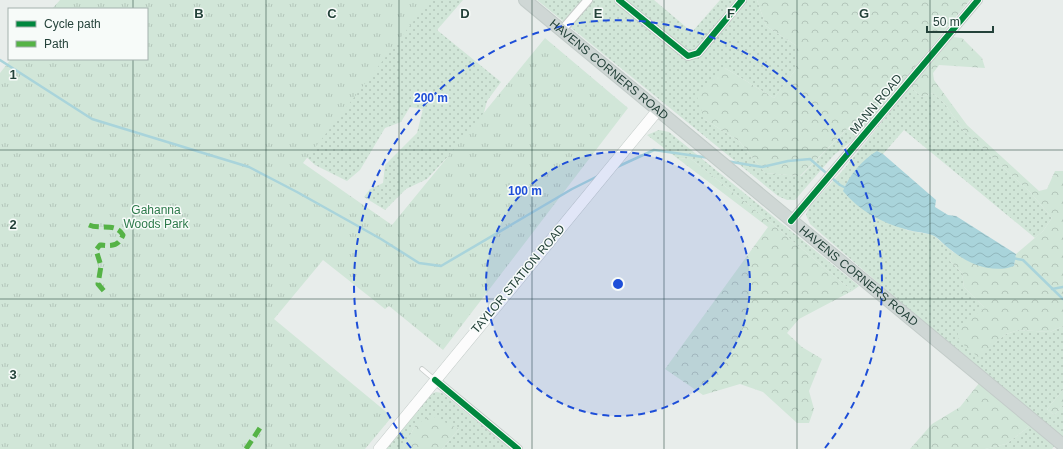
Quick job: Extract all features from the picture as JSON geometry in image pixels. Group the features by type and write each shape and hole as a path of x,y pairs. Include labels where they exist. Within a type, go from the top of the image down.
{"main road":[{"name":"HAVENS CORNERS ROAD","path":"526,0 1063,445"},
{"name":"TAYLOR STATION ROAD","path":"379,449 658,110"}],"street":[{"path":"562,30 588,0"},
{"path":"619,0 688,56 698,53 742,0"},
{"name":"MANN ROAD","path":"791,221 978,0"},
{"path":"435,380 518,449"}],"lane":[{"path":"422,369 435,380"}],"green space":[{"name":"Gahanna Woods Park","path":"60,0 430,0 303,163 392,225 545,38 628,108 443,350 389,306 385,309 323,260 274,319 390,415 390,419 365,449 0,449 0,73 10,60 148,60 148,8 53,8"},
{"path":"426,0 463,0 437,30 501,82 487,101 482,120 427,179 406,189 385,210 364,197 370,189 383,183 385,165 417,133 423,109 410,107 401,122 385,128 360,170 347,181 315,165 301,152"},
{"path":"537,0 654,0 692,32 720,0 757,0 766,26 797,46 796,69 774,98 725,68 704,119 739,141 765,173 801,176 854,122 884,104 858,136 834,155 795,200 787,200 778,196"},
{"path":"757,0 970,0 884,104 854,122 800,176 765,173 739,141 704,119 696,93 725,68 774,98 796,69 797,46 766,26"},
{"path":"953,37 962,38 982,58 985,68 939,65 933,73 934,80 967,125 1039,191 1047,189 1055,171 1063,171 1063,326 1050,332 1019,330 1006,334 978,357 958,340 958,331 984,307 964,287 962,273 950,261 953,252 969,261 1014,266 1016,254 1043,231 1052,218 1030,192 963,130 945,104 933,93 922,97 910,87"},
{"path":"910,87 922,97 933,93 945,104 963,130 1030,192 1052,218 1043,231 1035,238 904,130 883,154 877,151 906,230 933,235 953,252 950,261 962,273 964,287 984,307 978,356 1006,334 1019,330 1050,332 1063,326 1063,390 1047,409 1054,415 1063,405 1063,438 949,344 810,224 806,215 809,207 844,169"},
{"path":"659,130 669,132 859,286 852,291 769,221 691,159 677,158 647,135"},
{"path":"677,158 691,159 769,221 852,291 799,319 787,333 802,347 822,359 809,391 814,409 809,423 797,423 763,392 740,384 703,395 665,369 768,227"},
{"path":"980,382 1031,425 1006,444 985,449 910,449 932,424 960,407"},
{"path":"1063,390 1063,405 1054,415 1047,409"},
{"path":"436,392 442,393 511,449 442,449 459,429 416,424 403,449 384,449 426,397"},
{"path":"432,416 459,429 442,449 403,449 416,424"},
{"path":"1031,425 1056,444 1052,449 985,449 1006,444"}],"water":[{"path":"877,151 883,154 936,200 935,207 948,215 956,216 1016,254 1014,266 998,269 981,266 965,260 932,235 896,226 863,210 843,191 857,168"}],"waterway":[{"path":"0,60 92,119 249,167 381,239 419,263 441,266 572,189 598,176"},
{"path":"617,167 654,150 710,158"},
{"path":"726,161 762,167 788,161 810,159 840,185 846,188"},
{"path":"1012,258 1023,260 1063,299"},
{"path":"1052,289 1063,287"}],"marked path":[{"path":"89,225 98,227 112,227 120,231 123,235 117,244 100,245 96,250 101,266 98,284 104,291"},
{"path":"246,449 260,428"}],"cycle path":[{"path":"619,0 688,56 698,53 742,0"},
{"path":"791,221 978,0"},
{"path":"435,380 518,449"}]}
